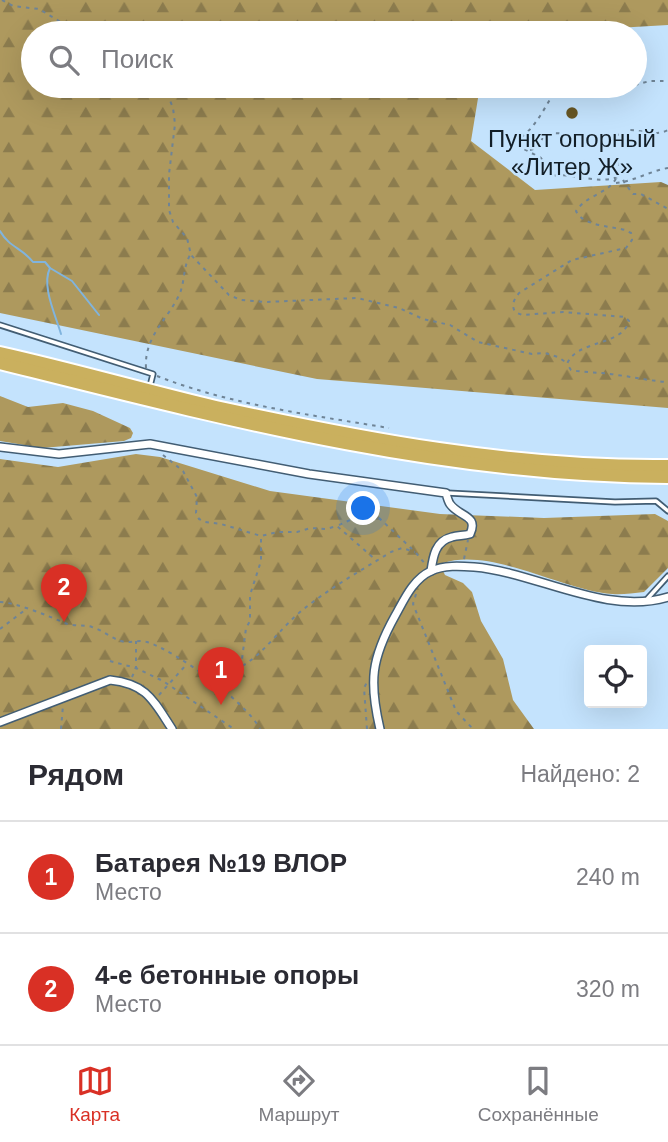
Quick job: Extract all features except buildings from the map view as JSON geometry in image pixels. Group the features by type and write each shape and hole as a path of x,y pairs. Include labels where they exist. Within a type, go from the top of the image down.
{"highway":[{"path":"0,353 214,406 447,450 549,460 668,466"},
{"path":"0,363 213,416 320,439 445,460 546,471 668,477"}],"street":[{"path":"0,447 59,454 150,443 309,474 446,493 450,504 473,522 470,534 449,537 439,544 433,555 430,571"},
{"path":"380,729 372,695 376,657 411,588 430,571 463,566 502,571 586,595 616,600 646,601 668,597"},
{"path":"0,722 110,680 130,682 145,690 172,729"}],"lane":[{"path":"0,325 153,374 150,387"},
{"path":"446,493 615,502 656,501 668,510"},
{"path":"646,601 668,576"}],"path":[{"path":"2,0 13,6 39,9 59,21"},
{"path":"647,82 668,81"},
{"path":"169,98 175,124 169,174 169,210 173,222 187,238 191,255 229,295 241,300 266,302 357,298 399,308 422,319 450,326 478,342 558,357 571,370 590,374 615,374 641,381 668,382"},
{"path":"550,98 535,126 523,137 522,148 541,158 552,176 565,173 579,178 610,181 618,177"},
{"path":"528,151 538,148 542,139 550,133 624,135 629,130 639,130 650,135 668,130"},
{"path":"615,183 620,162"},
{"path":"567,364 577,352 621,333 627,328 629,321 618,316 563,312 522,315 514,312 514,299 519,293 572,260 626,248 632,240 631,233 584,221 576,212 580,205 615,183 668,168"},
{"path":"620,171 633,194 640,194 668,209"},
{"path":"146,373 145,353 181,291 184,266 191,255"},
{"path":"153,374 180,385 269,407 389,428"},
{"path":"150,443 183,471 197,497 196,513 199,519 261,536 311,528 326,529 359,516 377,516 415,552 430,571"},
{"path":"337,526 377,561"},
{"path":"463,566 470,534"},
{"path":"241,668 246,628 250,621 250,595 261,561 261,536"},
{"path":"209,678 229,674 260,655 298,614 327,591 402,548 415,552"},
{"path":"422,577 413,604 456,711 473,729"},
{"path":"0,602 12,603 58,619 67,625 90,626 123,642 145,641 166,651 209,678 237,701 260,729"},
{"path":"0,629 26,610"},
{"path":"130,682 136,668 136,642"},
{"path":"110,661 136,668 169,686 234,729"},
{"path":"153,701 186,665"},
{"path":"367,729 364,688 366,682 373,677"},
{"path":"61,729 63,696"}],"green space":[{"path":"0,0 668,0 668,25 647,26 647,21 21,21 21,98 478,98 471,141 535,190 661,182 668,185 668,408 317,379 0,313"},
{"path":"0,396 28,407 63,403 93,411 130,428 133,433 131,438 124,441 42,448 0,441"},
{"path":"136,454 160,457 270,491 440,514 544,518 655,514 668,521 668,568 644,592 616,594 592,591 483,561 443,563 441,567 445,575 463,583 472,592 481,621 503,659 513,700 534,729 0,729 0,459 58,467"}],"waterway":[{"path":"0,231 33,262 45,262 72,281 99,315"},
{"path":"50,268 48,292 61,334"}],"place":[{"name":"Пункт опорный «Литер Ж»","path":"572,113"},
{"name":"4-е бетонные опоры","path":"64,622"},
{"name":"Батарея №19 ВЛОР","path":"221,705"}]}
